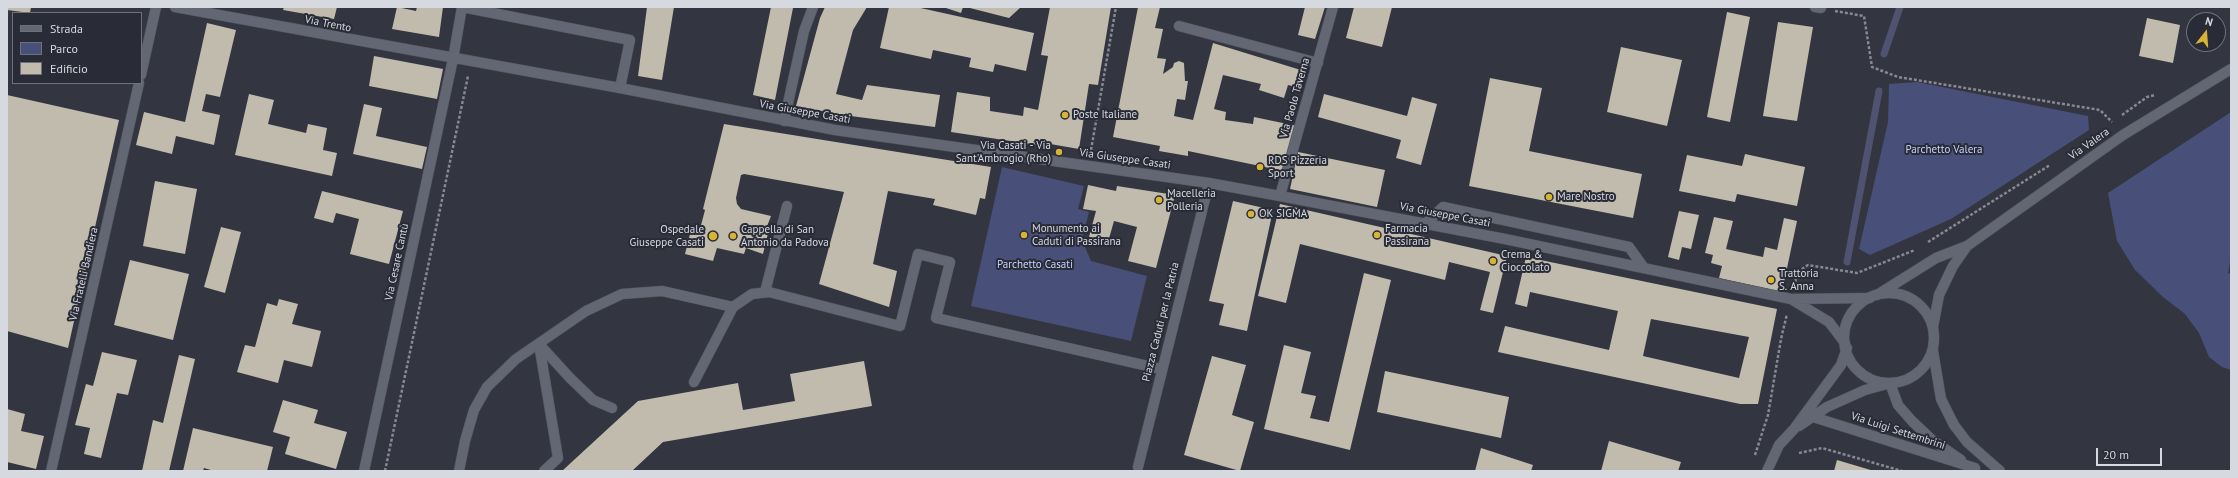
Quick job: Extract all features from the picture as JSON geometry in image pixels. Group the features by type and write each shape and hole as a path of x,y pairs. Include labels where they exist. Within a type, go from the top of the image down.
{"street":[{"path":"142,71 156,7"},
{"name":"Via Trento","path":"175,7 453,58"},
{"path":"462,7 630,40 620,88"},
{"name":"Via Cesare Cantù","path":"364,471 453,58 462,7"},
{"path":"784,121 804,31 813,7"},
{"name":"Via Paolo Taverna","path":"1280,196 1333,7"},
{"path":"1179,26 1318,63"},
{"name":"Via Giuseppe Casati","path":"453,58 620,88 784,121 842,131 1209,183 1425,224 1791,299 1873,296"},
{"name":"Via Valera","path":"1873,296 1936,258 1967,246 2123,134 2231,69"},
{"name":"Via Fratelli Bandiera","path":"51,471 139,84"},
{"name":"Piazza Caduti per la Patria","path":"1138,467 1161,369 1209,183"},
{"path":"765,292 787,206"},
{"path":"1425,224 1443,207 1629,248 1644,268"},
{"name":"Via Valera","path":"1933,327 1939,295 1953,266 1967,246"},
{"path":"694,382 733,307 752,294 765,292 900,326 918,254 950,262 936,318 1161,369"},
{"path":"459,471 465,441 474,410 487,387 516,359 586,311 622,294 662,291 733,307"},
{"path":"1933,351 1926,364 1916,374 1904,380 1890,383 1879,381 1865,376 1852,362 1846,346 1848,321 1852,314 1873,296 1895,293 1920,304 1929,317 1933,327 1933,351 1941,399 1954,425 1967,442 2000,471"},
{"name":"Via Giuseppe Casati","path":"1791,299 1829,322 1846,346"},
{"path":"539,344 570,378 593,400 612,408"},
{"path":"539,344 558,458 544,471"},
{"name":"Via Luigi Settembrini","path":"1767,471 1780,445 1794,429 1841,365 1846,346"},
{"path":"1890,383 1898,405 1912,421 1931,438 1978,470"},
{"name":"Via Luigi Settembrini","path":"1794,429 1827,407 1865,390 1890,383"},
{"name":"Via Luigi Settembrini","path":"1812,417 1978,470"}],"path":[{"path":"1088,166 1116,7"},
{"path":"1818,8 1864,16 1872,67 1898,77 2100,110 2112,122"},
{"path":"385,471 471,62"},
{"path":"1799,453 1822,448 1902,471"}],"green space":[{"name":"Parchetto Valera","path":"1917,82 2088,116 2089,130 1951,219 1870,255 1859,249 1888,122 1889,84"},
{"path":"2231,112 2231,257 2228,273 2231,274 2231,370 2222,367 2209,357 2199,333 2185,314 2163,297 2135,270 2117,241 2108,193"},
{"name":"Parchetto Casati","path":"1002,167 1084,186 1078,209 1089,212 1082,240 1091,261 1147,276 1131,341 971,306"}],"building":[{"path":"7,7 31,7 30,12 7,10"},
{"path":"284,7 337,7 334,19 283,10"},
{"path":"397,7 416,11 417,7 443,7 439,37 392,29"},
{"path":"647,7 674,7 662,80 638,76"},
{"path":"771,7 793,8 775,100 753,95"},
{"path":"825,7 867,7 853,30 836,94 862,100 867,85 940,95 935,127 843,115 796,106 820,18"},
{"path":"889,7 916,7 1034,33 1026,71 995,64 993,72 969,67 971,58 933,50 931,59 880,48"},
{"path":"943,7 963,7 961,13"},
{"path":"966,7 1021,7 1009,18"},
{"path":"1050,7 1111,7 1098,85 1089,84 1079,149 1033,141 1037,145 951,132 957,92 990,97 990,111 1023,116 1024,107 1038,110 1048,56 1041,55"},
{"path":"1138,7 1160,7 1155,28 1163,29 1157,58 1166,59 1163,74 1173,67 1174,63 1179,61 1184,63 1185,81 1188,81 1185,100 1177,99 1174,116 1193,120 1213,43 1304,71 1299,88 1288,85 1284,98 1259,90 1261,84 1223,75 1214,109 1226,112 1225,120 1253,124 1254,117 1297,126 1284,171 1188,151 1188,156 1159,151 1160,146 1113,137"},
{"path":"1305,7 1325,7 1315,39 1298,35"},
{"path":"1354,7 1392,7 1382,47 1346,38"},
{"path":"1727,12 1750,17 1730,122 1707,117"},
{"path":"2147,18 2180,25 2173,63 2139,56"},
{"path":"1778,22 1813,27 1797,121 1763,116"},
{"path":"207,23 236,30 220,97 206,94 202,111 220,115 214,145 176,136 172,154 136,145 144,112 185,122"},
{"path":"1621,47 1682,60 1667,126 1607,112"},
{"path":"374,56 443,69 437,99 369,86"},
{"path":"1490,78 1542,88 1529,151 1642,174 1633,218 1469,186"},
{"path":"249,94 274,100 268,124 306,133 308,124 327,128 323,150 337,153 332,176 235,155"},
{"path":"1324,94 1407,116 1412,97 1437,104 1421,165 1396,158 1401,140 1318,117"},
{"path":"7,95 119,120 68,348 7,331"},
{"path":"364,104 382,108 376,136 427,147 422,169 353,154"},
{"path":"724,124 991,167 985,199 980,198 976,215 933,205 935,199 888,191 873,264 897,271 889,307 819,284 844,192 744,174 741,175 736,198 737,204 741,209 771,216 766,229 769,229 763,254 746,248 744,254 717,248 713,261 685,254 692,226 700,229 705,210 703,209"},
{"path":"1298,152 1385,170 1377,207 1290,189"},
{"path":"1745,154 1805,167 1797,206 1737,194 1735,202 1679,191 1687,155 1742,166"},
{"path":"155,181 197,189 185,254 143,246"},
{"path":"1088,185 1116,191 1117,186 1175,195 1156,268 1128,261 1137,227 1114,221 1108,242 1089,237 1096,211 1083,209"},
{"path":"322,191 403,211 389,264 350,254 359,219 336,213 333,223 314,218"},
{"path":"1233,201 1273,210 1247,331 1219,325 1224,304 1209,301"},
{"path":"1280,204 1507,256 1493,313 1480,310 1490,272 1449,262 1445,280 1300,244 1286,303 1258,296"},
{"path":"1679,211 1699,215 1691,249 1682,247 1679,260 1668,257"},
{"path":"1714,217 1733,221 1726,249 1763,257 1765,247 1777,250 1784,218 1797,221 1782,292 1719,278 1722,266 1711,263 1713,255 1705,253"},
{"path":"221,227 241,232 225,293 204,287"},
{"path":"1526,257 1777,309 1758,404 1740,404 1498,352 1505,326 1609,350 1618,311 1530,292 1527,307 1515,304","holes":["1651,319 1749,337 1739,378 1643,356"]},
{"path":"130,260 189,274 173,340 114,325"},
{"path":"1364,273 1391,280 1350,450 1264,429 1284,345 1311,352 1301,393 1316,396 1310,418 1329,422"},
{"path":"279,299 298,304 292,324 321,331 312,367 284,360 278,383 237,372 245,345 255,347 267,303 277,306"},
{"path":"102,352 137,360 128,395 117,393 101,458 84,454 90,428 75,425 86,384 93,386"},
{"path":"179,355 195,359 169,471 142,471 153,420 163,423"},
{"path":"1212,356 1246,365 1232,415 1254,422 1240,471 1184,455"},
{"path":"864,361 872,406 663,442 632,471 562,471 638,401 738,383 743,410 795,401 790,374"},
{"path":"1385,371 1509,397 1501,438 1377,412"},
{"path":"283,400 318,410 314,423 347,432 336,469 285,454 290,437 273,432"},
{"path":"7,409 25,414 21,431 44,436 36,469 7,462"},
{"path":"193,428 273,447 267,471 214,471 204,468 203,471 183,471"},
{"path":"1609,441 1681,462 1678,471 1601,471"},
{"path":"1481,448 1533,465 1531,471 1475,471"},
{"path":"1837,460 1874,471 1834,471"}],"waterway":[{"path":"1884,54 1900,7"},
{"path":"1847,262 1879,91"}],"place":[{"name":"Poste Italiane","path":"1065,115"},
{"name":"Via Casati - Via Sant'Ambrogio (Rho)","path":"1059,152"},
{"name":"RDS Pizzeria Sport","path":"1260,167"},
{"name":"Mare Nostro","path":"1549,197"},
{"name":"Macelleria Polleria","path":"1159,200"},
{"name":"OK SIGMA","path":"1251,214"},
{"name":"Monumento ai Caduti di Passirana","path":"1024,235"},
{"name":"Farmacia Passirana","path":"1377,235"},
{"name":"Ospedale Giuseppe Casati","path":"713,236"},
{"name":"Cappella di San Antonio da Padova","path":"733,236"},
{"name":"Crema & Cioccolato","path":"1493,261"},
{"name":"Trattoria S. Anna","path":"1771,280"}]}
